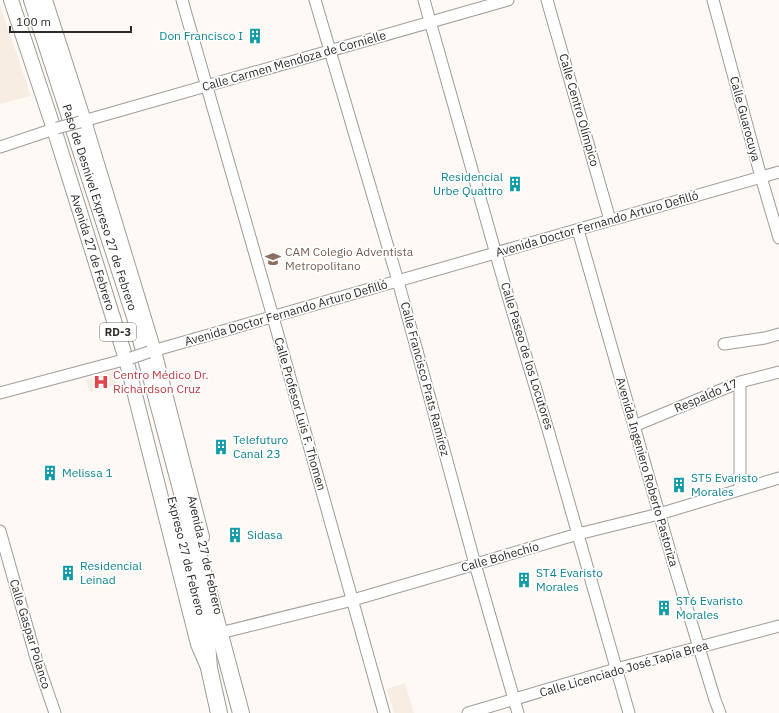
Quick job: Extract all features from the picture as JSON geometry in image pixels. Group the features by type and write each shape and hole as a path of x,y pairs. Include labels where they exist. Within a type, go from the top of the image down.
{"highway":[{"name":"Paso de Desnivel Expreso 27 de Febrero","path":"33,5 100,244 153,402"},
{"name":"Expreso 27 de Febrero","path":"153,402 220,630 241,713"},
{"name":"Expreso 27 de Febrero","path":"153,402 207,642 209,668 219,713"}],"main road":[{"name":"Avenida 27 de Febrero","path":"11,0 56,129 129,358 198,644 209,668"},
{"name":"Avenida 27 de Febrero","path":"33,5 82,121 152,352 221,613 220,630"}],"street":[{"name":"Calle Profesor Luis F. Thomen","path":"182,0 384,713"},
{"name":"Calle Francisco Prats Ramírez","path":"315,0 398,281 475,564 518,713"},
{"name":"Calle Paseo de los Locutores","path":"424,0 629,713"},
{"name":"Calle Carmen Mendoza de Cornielle","path":"56,129 508,0"},
{"name":"Calle Centro Olímpico","path":"547,0 610,220"},
{"name":"Calle Guarocuya","path":"713,0 779,238"},
{"path":"0,146 56,129"},
{"name":"Avenida Doctor Fernando Arturo Defilló","path":"0,393 152,352 779,172"},
{"name":"Avenida Ingeniero Roberto Pastoriza","path":"578,230 659,514 720,713"},
{"path":"724,344 779,334"},
{"name":"Respaldo 17","path":"634,426 740,382 779,372"},
{"path":"740,382 740,489"},
{"name":"Calle Bohechío","path":"220,630 352,600 578,534 659,514 779,478"},
{"name":"Calle Gaspar Polanco","path":"0,531 36,658 55,713"},
{"name":"Calle Licenciado José Tapia Brea","path":"468,713 616,670 779,626"}],"shaded area":[{"path":"0,5 31,96 0,104"},
{"name":"Centro Médico Dr. Richardson Cruz","path":"112,371 117,384 90,392 86,380"},
{"path":"405,683 414,713 394,713 386,689"}],"place":[{"name":"Don Francisco I","path":"255,36"},
{"name":"Residencial Urbe Quattro","path":"515,184"},
{"name":"CAM Colegio Adventista Metropolitano","path":"273,259"},
{"name":"Centro Médico Dr. Richardson Cruz","path":"101,382"},
{"name":"Telefuturo Canal 23","path":"221,447"},
{"name":"Melissa 1","path":"50,473"},
{"name":"ST5 Evaristo Morales","path":"679,485"},
{"name":"Sidasa","path":"235,535"},
{"name":"Residencial Leinad","path":"68,573"},
{"name":"ST4 Evaristo Morales","path":"524,580"},
{"name":"ST6 Evaristo Morales","path":"664,608"}]}
